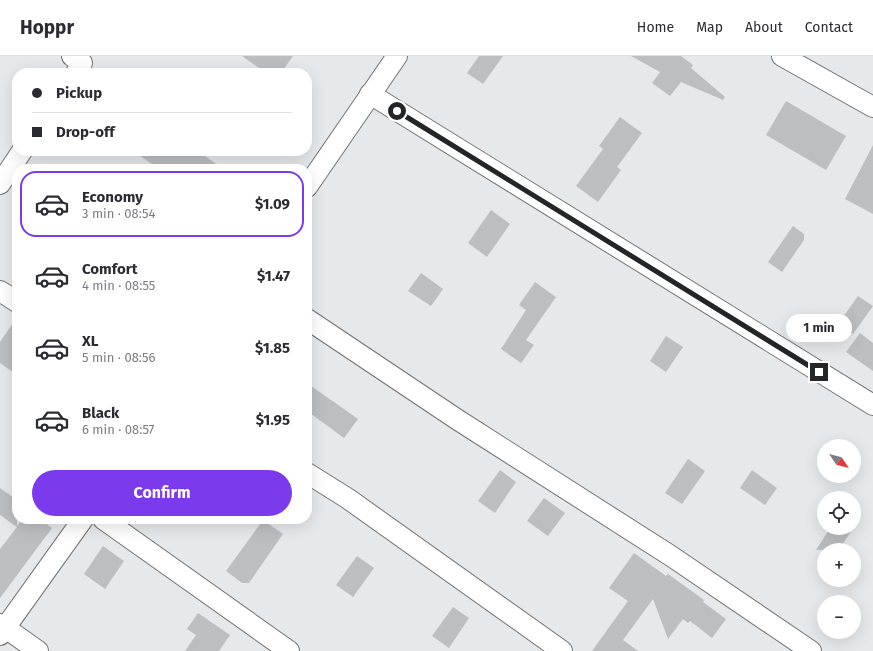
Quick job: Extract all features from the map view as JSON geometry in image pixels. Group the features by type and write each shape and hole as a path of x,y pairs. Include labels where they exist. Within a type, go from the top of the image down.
{"street":[{"path":"72,56 82,63 79,68"},
{"path":"312,180 397,56"},
{"path":"782,56 873,107"},
{"path":"370,94 873,405"},
{"path":"0,184 12,166"},
{"path":"0,291 12,299"},
{"path":"312,321 458,420 671,556 811,651"},
{"path":"312,476 347,498 562,651"},
{"path":"38,651 2,629 79,524"},
{"path":"110,524 289,651"}],"building":[{"path":"242,56 293,56 285,68 259,68"},
{"path":"479,56 503,56 483,84 467,73"},
{"path":"631,56 681,56 693,65 691,68 725,97 723,100 681,82 670,96 652,83 660,72"},
{"path":"786,101 846,136 826,170 766,135"},
{"path":"620,117 642,133 617,167 621,170 598,202 576,186 603,149 599,146"},
{"path":"873,145 873,214 845,199"},
{"path":"140,156 205,156 216,164 152,164"},
{"path":"491,210 510,224 487,257 468,243"},
{"path":"793,226 804,234 804,240 782,272 768,262"},
{"path":"421,273 443,289 431,306 408,291"},
{"path":"535,282 556,297 526,340 534,345 521,363 501,349 526,310 519,305"},
{"path":"858,296 873,306 853,334 838,324"},
{"path":"12,324 12,371 0,363 0,342"},
{"path":"860,333 873,343 873,371 846,352"},
{"path":"666,336 683,347 666,372 650,361"},
{"path":"312,387 358,419 344,438 312,415"},
{"path":"688,459 705,471 682,504 665,493"},
{"path":"500,470 516,482 495,513 478,501"},
{"path":"752,470 777,488 765,505 740,488"},
{"path":"0,488 12,496 12,523 0,515"},
{"path":"544,498 565,513 548,536 527,521"},
{"path":"13,524 17,524 17,526 19,524 47,524 52,528 0,598 0,549 17,527"},
{"path":"260,524 269,524 283,534 249,583 242,583 226,571"},
{"path":"826,535 849,535 843,543 820,543"},
{"path":"103,546 124,561 105,589 84,574"},
{"path":"634,553 666,576 668,574 704,600 703,602 726,619 712,638 690,621 688,623 683,619 668,639 653,599 623,640 638,651 592,651 628,601 609,588"},
{"path":"357,556 374,568 353,597 336,585"},
{"path":"453,607 469,618 449,648 432,636"},
{"path":"198,613 230,635 219,651 185,651 196,635 187,629"}],"route":[{"path":"397,111 819,372"}]}
